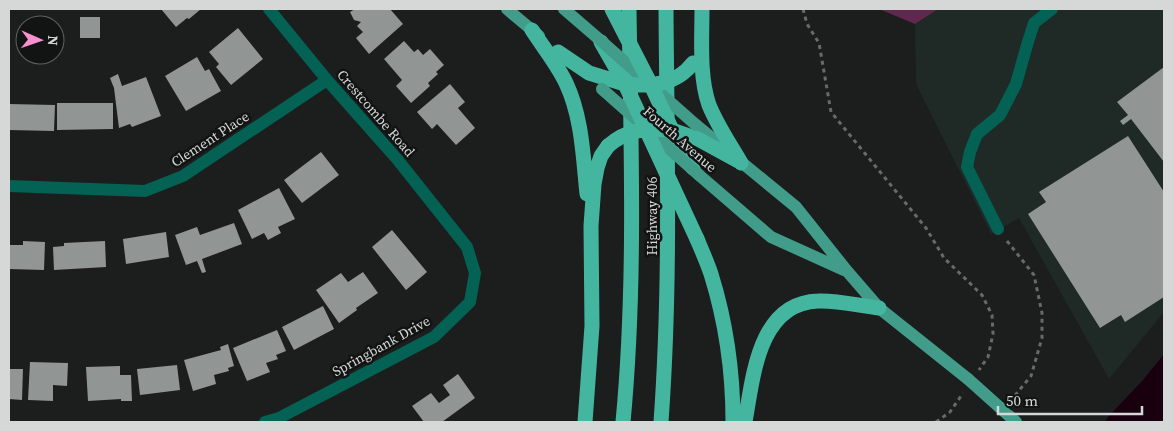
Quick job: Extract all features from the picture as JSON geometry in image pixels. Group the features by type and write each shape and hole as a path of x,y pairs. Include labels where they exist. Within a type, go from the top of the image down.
{"highway":[{"path":"612,9 682,151 699,175"},
{"name":"Highway 406","path":"624,422 631,263 629,9"},
{"name":"Highway 406","path":"660,422 667,324 669,226 666,9"},
{"path":"702,9 704,76 707,98 724,135 741,163"},
{"path":"532,30 565,81 575,107 580,134 591,226 592,326 585,422"},
{"path":"558,52 604,84 651,85 674,80 687,71 694,63 700,48 702,31"},
{"path":"600,40 625,84 697,239 711,274 727,341 733,422"},
{"path":"591,226 597,168 601,156 608,146 623,135 646,129 697,132 741,163"},
{"path":"745,422 760,351 769,331 781,315 798,305 817,301 879,308"}],"main road":[{"path":"507,9 558,52"},
{"name":"Fourth Avenue","path":"564,9 651,85 697,132"},
{"name":"Fourth Avenue","path":"604,84 646,129 771,237 847,271"},
{"name":"Fourth Avenue","path":"741,163 796,207 879,308 970,380 1016,422"}],"street":[{"name":"Crestcombe Road","path":"268,9 327,80 398,159 461,238"},
{"path":"998,229 967,167 970,152 977,134 1000,115 1016,84 1034,24 1052,9"},
{"name":"Clement Place","path":"9,186 145,191 183,176 327,80"},
{"name":"Springbank Drive","path":"265,422 279,418 434,337 470,302 475,273 467,247 461,238"}],"path":[{"path":"803,9 807,24 819,43 831,112 926,228 944,258 982,295 992,315 993,334 988,357 970,380 950,412 936,422"},
{"path":"998,229 1034,275 1042,313 1042,338 1030,376 1012,399"}],"shaded area":[{"path":"879,9 938,9 915,24"},
{"path":"938,9 1164,9 1164,312 1109,379 1019,218 991,234 916,84 915,24"},
{"path":"1164,354 1164,422 1105,422 1143,380"}],"building":[{"path":"161,9 201,9 176,27"},
{"path":"355,9 390,9 403,24 369,54 356,38 363,32 357,26 361,22 354,20 350,12"},
{"path":"80,17 100,17 100,38 80,38"},
{"path":"238,28 263,59 231,85 216,67 219,64 209,52"},
{"path":"404,41 414,52 418,49 423,55 430,49 444,65 428,83 430,86 411,103 396,86 402,80 384,59"},
{"path":"197,57 205,71 209,69 221,91 186,111 165,76"},
{"path":"1164,67 1164,162 1131,119 1123,125 1120,121 1128,115 1117,102"},
{"path":"118,74 122,86 146,77 161,116 132,127 130,124 119,128 114,88 110,78"},
{"path":"450,84 465,102 458,108 475,128 456,145 437,124 432,129 417,112"},
{"path":"57,103 113,103 113,129 57,130"},
{"path":"9,104 55,105 54,131 9,130"},
{"path":"1128,136 1164,192 1164,297 1125,322 1121,315 1100,328 1028,214 1046,202 1039,192"},
{"path":"321,152 339,175 302,203 284,180"},
{"path":"279,188 295,219 278,227 281,233 268,240 264,233 252,239 238,210"},
{"path":"234,223 242,244 202,259 206,272 202,273 197,261 186,265 175,235 197,227 200,235"},
{"path":"392,230 427,272 406,290 372,247"},
{"path":"166,232 169,257 126,264 123,239"},
{"path":"23,241 45,242 44,270 9,269 9,245 23,245"},
{"path":"105,241 106,267 54,270 53,247 64,246 64,243"},
{"path":"363,272 378,293 356,308 357,310 339,323 316,290 341,273 348,282"},
{"path":"323,306 334,329 294,350 282,327"},
{"path":"277,330 286,351 276,355 278,359 266,363 270,372 247,381 233,348"},
{"path":"228,344 234,366 228,368 229,371 214,375 216,384 193,391 184,360 221,350 220,347"},
{"path":"30,362 68,363 67,386 53,385 53,401 28,400"},
{"path":"177,365 180,390 140,395 137,369"},
{"path":"120,366 120,375 131,375 132,401 121,401 121,399 88,401 86,367"},
{"path":"9,369 23,369 22,400 9,399"},
{"path":"458,374 475,398 442,422 424,422 412,406 431,393 439,403 450,395 443,385"}]}
